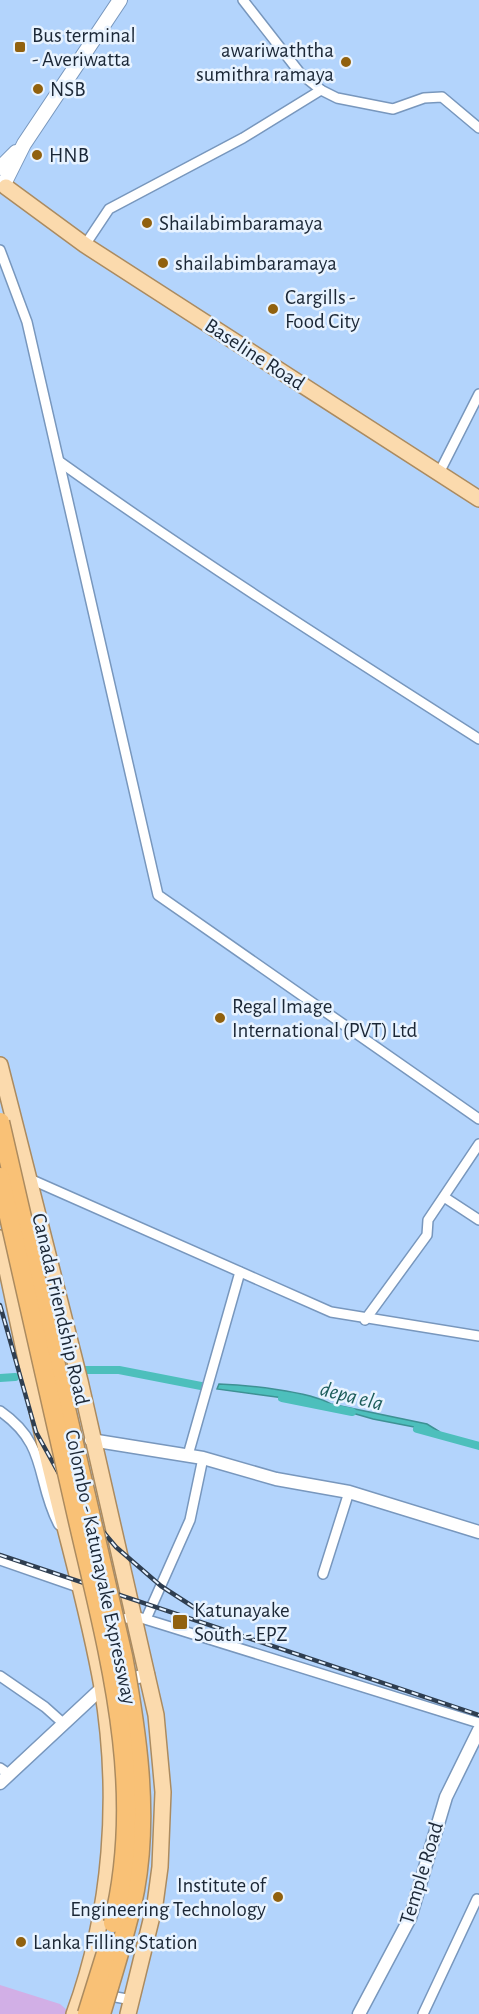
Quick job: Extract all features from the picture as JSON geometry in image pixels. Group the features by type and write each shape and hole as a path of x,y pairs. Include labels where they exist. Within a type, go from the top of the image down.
{"highway":[{"name":"Colombo - Katunayake Expressway","path":"0,1122 123,1656 133,1712 140,1796 140,1835 135,1889 101,2014"},
{"name":"Colombo - Katunayake Expressway","path":"0,1177 119,1701 128,1792 126,1851 121,1892 87,2014"}],"main road":[{"path":"2,184 24,144 120,0"},
{"name":"Baseline Road","path":"2,184 85,245 479,499"},
{"name":"Canada Friendship Road","path":"0,1065 80,1381 91,1440 140,1617 156,1715 163,1792 160,1868 155,1904 130,2007"},
{"name":"Canada Friendship Road","path":"0,1238 78,1587 90,1627 102,1688 111,1778 104,1900 94,1954 74,2014"}],"street":[{"path":"243,0 300,73 321,90 337,98 365,106 393,109 424,98 442,97 479,128"},
{"path":"85,245 109,209 243,138 321,90"},
{"path":"0,250 27,322 60,462 117,727 158,895 479,1119"},
{"path":"439,472 479,394"},
{"path":"60,462 134,515 306,629 479,739"},
{"path":"365,1320 427,1235 428,1220 479,1144"},
{"path":"30,1179 331,1312 365,1320 479,1336"},
{"path":"444,1197 479,1220"},
{"path":"188,1455 240,1272"},
{"path":"0,1412 24,1430 33,1445 40,1461 51,1510 60,1527 65,1530"},
{"path":"91,1440 203,1458 276,1479 349,1492 479,1532"},
{"path":"140,1617 190,1520 203,1458"},
{"path":"323,1574 349,1492"},
{"path":"0,1560 78,1587"},
{"path":"90,1627 140,1617 479,1723"},
{"path":"3,1775 64,1724 102,1688 148,1674"},
{"path":"0,1676 45,1707 64,1724"},
{"name":"Temple Road","path":"359,2014 410,1918 436,1823 472,1755 479,1730"},
{"path":"423,2014 477,1899"},
{"path":"104,1900 155,1904"},
{"path":"83,1990 130,2007"}],"shaded area":[{"path":"219,1384 293,1392 331,1404 427,1424 440,1432 373,1419 314,1402 217,1389"},
{"path":"0,1985 60,2004 68,2011 67,2014 0,2014"}],"waterway":[{"name":"depa ela","path":"85,1370 119,1370 201,1386"},
{"name":"depa ela","path":"0,1378 15,1377"},
{"name":"depa ela","path":"282,1398 352,1412"},
{"name":"depa ela","path":"417,1429 479,1446"}],"railway":[{"path":"0,1305 36,1432 68,1490 116,1547 161,1586 209,1617"},
{"path":"0,1555 479,1715"}],"place":[{"name":"Bus terminal - Averiwatta","path":"20,47"},
{"name":"awariwaththa sumithra ramaya","path":"346,62"},
{"name":"NSB","path":"38,89"},
{"name":"HNB","path":"37,155"},
{"name":"Shailabimbaramaya","path":"147,223"},
{"name":"shailabimbaramaya","path":"163,263"},
{"name":"Cargills - Food City","path":"273,309"},
{"name":"Regal Image International (PVT) Ltd","path":"220,1018"},
{"name":"Katunayake South - EPZ","path":"180,1622"},
{"name":"Institute of Engineering Technology","path":"278,1897"},
{"name":"Lanka Filling Station","path":"21,1942"}]}
